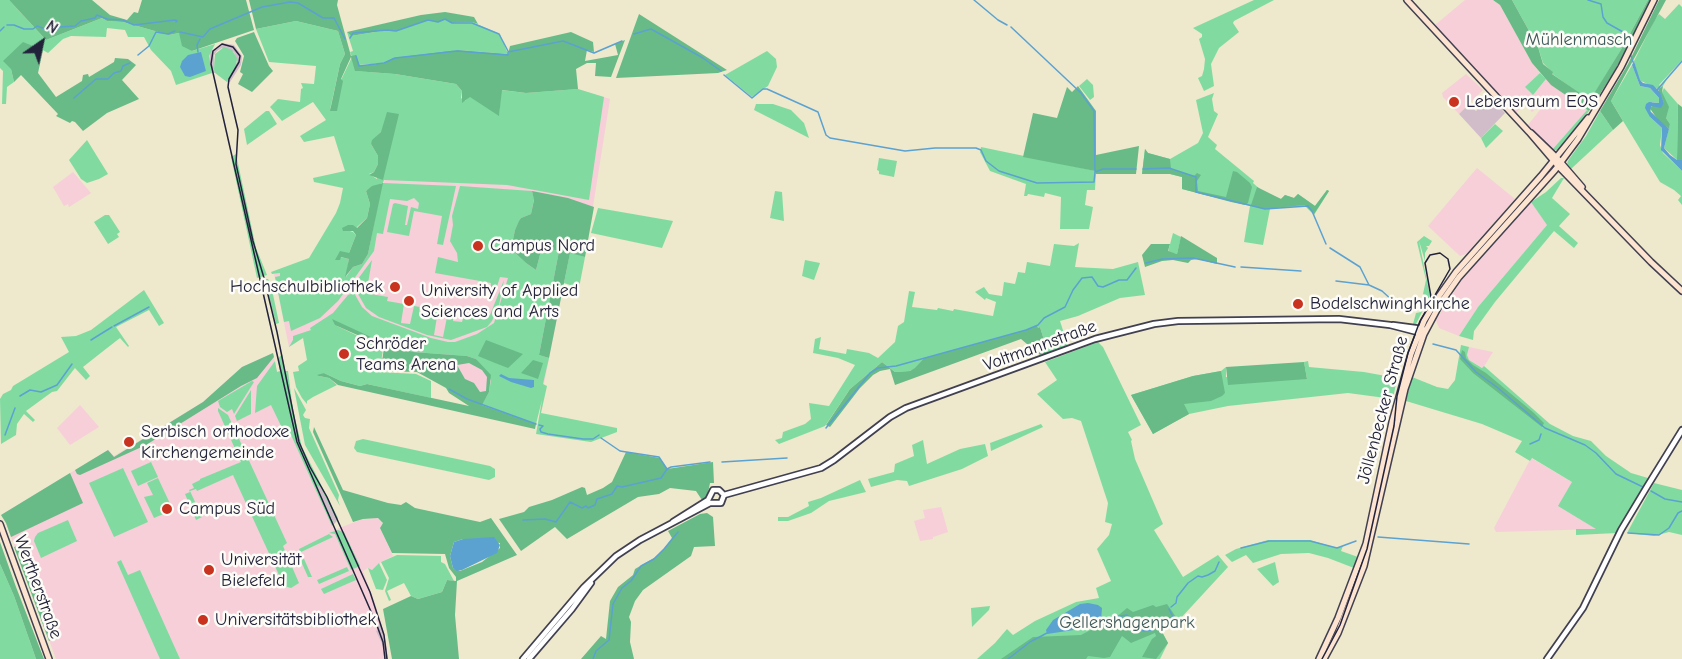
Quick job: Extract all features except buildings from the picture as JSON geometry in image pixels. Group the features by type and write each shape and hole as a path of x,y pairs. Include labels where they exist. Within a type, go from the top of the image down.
{"main road":[{"path":"1407,0 1592,200 1682,291"},
{"name":"Jöllenbecker Straße","path":"1319,659 1338,618 1366,544 1392,422 1423,331 1439,296 1581,135 1621,67 1654,0"},
{"path":"1529,132 1544,151 1592,200"},
{"path":"1544,151 1548,173 1566,174"},
{"name":"Jöllenbecker Straße","path":"1324,659 1338,633 1364,566 1403,398 1423,331"},
{"name":"Wertherstraße","path":"0,524 14,568 49,659"}],"street":[{"name":"Voltmannstraße","path":"724,495 818,469 834,460 899,412 1105,336 1160,323 1333,319 1401,325 1423,331"},
{"path":"1547,659 1583,608 1617,542 1682,430"},
{"path":"523,659 584,587 622,551 711,500 721,503 724,495 721,491 715,490 711,493 711,500"},
{"path":"529,659 572,609 592,581"}],"shaded area":[{"path":"1465,0 1493,0 1500,5 1532,63 1540,73 1526,87 1533,95 1546,79 1587,110 1552,150 1528,125 1540,110 1537,108 1532,112 1526,105 1529,99 1516,113 1435,25"},
{"path":"222,43 234,45 242,56 241,65 230,82 227,82 237,62 234,52 222,48 217,51 214,55 215,73 212,73 209,63 210,52"},
{"path":"1466,74 1483,90 1459,114 1442,93"},
{"name":"Campus Nord","path":"578,89 610,99 585,257 570,253 536,424 468,399 415,371 381,371 384,347 332,319 289,347 274,274 369,251 399,114 526,93"},
{"path":"1490,97 1505,113 1481,138 1459,114 1469,104 1476,111"},
{"path":"1477,168 1515,199 1466,254 1460,256 1428,226"},
{"path":"73,172 91,193 69,207 68,204 64,206 53,187"},
{"path":"1531,202 1548,224 1478,307 1459,336 1439,328 1436,320 1461,281"},
{"path":"1469,347 1493,352 1483,368 1469,360 1467,355"},
{"name":"Campus Süd","path":"273,353 277,372 280,371 296,445 334,530 363,519 378,518 383,523 380,528 393,556 372,570 368,568 363,571 385,636 384,659 56,659 6,523 1,515 108,450 114,456 203,402 242,367"},
{"path":"80,405 99,427 70,445 57,428"},
{"path":"1531,458 1611,505 1598,529 1496,532 1494,528"},
{"path":"320,485 337,521 334,524 316,487"},
{"path":"941,507 948,532 933,537 933,539 920,541 914,521 925,518 923,510"},
{"path":"381,623 388,659 384,659 384,648 376,631 378,630 376,625"}],"green space":[{"path":"0,0 9,0 46,40 102,18 169,35 179,33 192,51 215,44 209,56 212,73 176,85 171,71 151,50 144,37 128,37 125,30 107,28 106,37 71,36 63,39 48,53 34,45 11,69 14,82 7,87 6,104 2,104"},
{"path":"9,0 92,0 110,15 127,20 134,12 138,13 142,0 246,0 254,30 192,51 182,46 179,33 169,35 102,18 46,40"},
{"path":"249,0 338,0 337,5 351,56 356,55 360,66 385,63 393,58 458,50 508,54 510,46 571,32 593,42 594,52 587,50 585,61 618,55 615,44 625,40 611,77 595,76 596,63 587,63 576,69 578,89 526,93 502,90 499,116 470,97 462,103 462,91 456,84 395,74 355,71 351,57 341,79 343,81 337,111 330,111 340,64 345,54 338,31 296,21 256,29"},
{"path":"1254,0 1274,0 1234,21 1239,32 1219,48 1211,64 1214,86 1204,91 1198,78 1202,76 1205,59 1199,39 1202,34 1193,28"},
{"path":"1493,0 1512,0 1538,47 1543,64 1553,72 1552,74 1590,100 1648,0 1651,0 1614,72 1589,111 1551,85 1532,63 1500,5"},
{"name":"Mühlenmasch","path":"1512,0 1648,0 1590,101 1551,73 1543,63 1538,47"},
{"path":"1659,0 1666,0 1611,101 1623,121 1613,130 1600,111 1628,64"},
{"path":"1679,4 1682,7 1682,60 1659,85 1667,79 1663,86 1658,89 1639,80 1634,61 1655,19 1659,14 1665,19"},
{"path":"445,12 474,17 478,24 451,23 445,19 438,22 428,20 397,31 387,30 351,36 347,32 421,15"},
{"path":"639,14 727,70 718,73 616,78"},
{"path":"445,19 452,23 472,22 500,34 508,54 458,50 385,63 358,65 356,71 395,74 456,84 462,91 461,98 465,101 470,96 499,115 501,90 526,93 578,89 604,97 589,200 507,185 384,180 383,183 456,186 443,245 437,244 442,216 414,211 409,236 387,232 393,204 408,206 405,225 407,225 411,207 418,209 419,203 414,198 407,201 390,199 383,234 377,233 374,251 338,301 320,318 291,331 289,321 284,322 275,277 280,276 280,273 272,274 271,272 309,258 336,213 343,188 314,182 313,178 345,171 334,136 304,142 300,136 326,120 313,102 282,121 270,107 278,99 300,102 303,88 301,83 314,84 316,66 269,62 256,29 296,21 338,31 345,54 340,64 330,110 352,57 350,52 353,51 347,32 351,36 387,30 397,31 428,20 438,22","holes":["381,132 377,179 369,174 374,172 378,164 378,156 371,144","382,183 368,254 362,264 353,267 346,277 349,259 340,257 349,253 356,235 347,230 356,231 357,227 367,218 370,204 366,191"]},
{"path":"254,32 273,71 252,92 238,84 243,74 240,72 244,56 235,41 237,38"},
{"path":"23,42 43,50 38,73 56,97 82,81 83,75 88,74 89,77 114,62 115,58 128,59 136,65 122,80 139,99 107,113 83,131 75,122 70,123 56,116 58,114 21,75 14,82 11,69 3,61"},
{"path":"224,47 232,50 237,58 236,67 227,82 215,73 214,69 215,54"},
{"path":"767,51 776,59 777,67 768,86 752,97 725,75"},
{"path":"1632,65 1640,86 1650,88 1659,98 1659,103 1652,102 1650,117 1662,128 1660,145 1663,153 1682,171 1682,205 1678,200 1681,196 1660,182 1611,101"},
{"path":"1540,73 1546,79 1533,95 1525,87"},
{"path":"1087,79 1093,85 1094,97 1090,100 1079,86"},
{"path":"1078,86 1096,111 1096,155 1139,146 1136,174 1096,174 1095,171 1023,157 1033,113 1057,118 1067,87 1072,92"},
{"path":"1663,86 1662,92 1669,107 1666,118 1670,124 1669,129 1658,120 1649,107 1664,103 1658,89"},
{"path":"1664,88 1678,104 1677,160 1664,148 1670,124 1666,118 1662,92"},
{"path":"1214,93 1212,99 1214,111 1218,114 1208,137 1217,145 1215,149 1254,181 1253,183 1262,191 1281,199 1285,195 1294,198 1298,194 1315,206 1327,190 1329,191 1314,215 1305,206 1270,209 1263,245 1244,242 1250,206 1182,189 1182,177 1170,174 1142,174 1145,149 1148,153 1170,159 1198,143 1203,133 1196,100"},
{"path":"756,104 773,104 791,110 804,123 809,138 754,110"},
{"path":"1678,104 1682,107 1682,160 1677,160"},
{"path":"1587,110 1589,111 1561,147 1552,150"},
{"path":"269,111 277,124 247,145 244,129"},
{"path":"1600,111 1613,130 1571,169 1567,163 1569,159 1586,136"},
{"path":"387,112 399,114 383,180 369,175 374,172 378,164 378,156 371,144 372,140 381,132"},
{"path":"1495,124 1503,131 1486,148 1481,138"},
{"path":"87,140 108,174 87,183 81,179 69,160"},
{"path":"981,147 1096,171 1095,190 1087,190 1085,205 1093,207 1089,229 1060,229 1061,197 1045,193 1044,197 1028,194 1024,196 1026,184 990,171 980,152"},
{"path":"1145,149 1148,153 1170,159 1171,169 1194,176 1197,173 1201,175 1197,181 1198,191 1226,197 1233,171 1237,172 1252,187 1248,203 1245,205 1182,189 1182,177 1170,174 1142,174"},
{"path":"236,154 256,248 267,275 257,278 231,157"},
{"path":"879,158 897,161 894,177 879,174 877,170"},
{"path":"1564,178 1552,198 1570,214 1559,226 1578,243 1574,248 1554,231 1495,302 1474,331 1473,340 1459,336 1478,307 1547,225 1531,202"},
{"path":"383,183 368,254 362,264 353,267 345,277 349,259 341,257 340,260 335,260 340,251 349,253 356,235 353,231 343,231 342,228 353,225 357,228 367,218 370,204 366,191 372,186"},
{"path":"460,186 532,191 534,199 531,214 521,218 515,230 511,249 536,270 542,247 559,251 539,355 549,358 543,384 547,386 541,413 617,428 617,432 591,442 536,434 542,400 536,424 482,404 489,392 491,380 476,359 467,356 413,352 335,325 383,348 380,372 416,374 431,381 431,398 367,384 360,386 324,373 319,376 329,378 337,385 313,397 307,401 307,404 302,398 296,387 293,372 299,371 298,366 307,360 303,338 289,347 293,336 311,330 310,328 333,313 348,295 354,293 362,307 372,316 448,342 455,342 477,334 494,323 508,278 500,277 495,293 490,292 491,283 435,273 438,257 458,262 457,253 450,241 452,216"},
{"path":"1257,187 1281,199 1285,195 1294,198 1298,194 1315,206 1327,190 1329,191 1314,214 1305,205 1264,209 1251,205"},
{"path":"532,191 568,198 594,207 585,257 570,253 549,358 539,355 559,251 542,247 536,270 511,249 519,221 531,214 534,200"},
{"path":"775,191 782,192 784,221 770,218"},
{"path":"598,208 673,221 662,248 591,233"},
{"path":"109,215 120,232 117,234 119,237 108,244 94,222"},
{"path":"1173,233 1181,237 1177,254 1168,252"},
{"path":"1181,236 1217,258 1217,264 1198,259 1188,263 1173,260 1145,267 1142,255 1151,244 1170,244 1168,251 1177,254"},
{"path":"1424,236 1432,241 1429,246 1426,246 1428,248 1425,261 1419,241 1430,296 1416,324 1413,324 1416,313 1421,312 1423,304 1421,301 1428,297 1423,294 1426,280 1417,242"},
{"path":"1079,243 1075,267 1113,269 1138,262 1145,295 1120,298 1060,321 1068,346 1048,353 1040,327 1038,328 1037,325 924,358 915,369 910,371 895,372 882,362 850,389 825,426 779,444 775,440 782,438 783,432 805,424 811,419 809,403 829,406 855,365 838,358 813,353 815,339 821,337 819,349 846,354 847,349 869,353 878,358 895,342 898,326 904,322 909,291 915,292 912,307 953,311 954,309 993,316 996,302 986,298 985,300 975,292 984,287 989,294 1002,296 1004,282 1015,284 1018,272 1025,273 1027,262 1050,266 1054,244 1074,246"},
{"path":"570,252 585,257 579,288 564,283"},
{"path":"372,260 367,289 356,287 355,283"},
{"path":"805,260 820,263 814,280 802,276"},
{"path":"265,279 268,279 271,285 279,323 276,324"},
{"path":"504,280 499,305 487,327 451,340 427,335 379,317 366,308 358,294 359,292 388,297 387,301 404,304 401,323 410,324 414,306 420,307 419,314 427,316 429,309 438,311 434,335 443,337 448,312 454,313 453,321 462,322 464,315 483,319 484,314 490,315"},
{"path":"144,290 164,323 159,326 149,310 116,327 129,346 120,338 83,367 90,376 86,380 75,368 57,391 52,392 26,411 35,420 33,422 24,414 17,424 16,435 1,444 0,399 3,394 69,352 61,337 76,336 91,330"},
{"path":"332,319 384,343 413,352 467,356 476,359 491,375 489,392 482,405 536,424 535,429 338,385 329,378 317,375 324,373 360,386 367,384 469,406 449,393 446,388 417,372 381,371 384,347 335,325","holes":["469,363 482,370 487,377 486,391 480,392 474,383 465,379 457,365"]},
{"path":"1037,325 1038,328 1040,327 1048,353 1040,355 1021,339 895,385 890,369 880,371 860,388 830,427 826,425 850,389 882,362 895,372 910,371 924,358"},
{"path":"486,340 523,354 508,368 478,356"},
{"name":"Gellershagenpark","path":"1098,342 1103,347 1141,425 1128,432 1132,440 1135,459 1163,524 1154,530 1183,577 1218,555 1228,567 1180,619 1162,632 1168,643 1160,659 977,659 1007,629 1013,635 1035,621 1076,602 1099,598 1096,588 1111,581 1097,549 1109,535 1112,524 1105,522 1108,503 1081,421 1072,418 1063,419 1037,394 1057,380 1045,362"},
{"path":"1461,345 1469,347 1467,355 1469,360 1482,368 1484,366 1550,424 1573,436 1591,441 1606,456 1631,473 1648,478 1617,533 1576,535 1576,529 1596,529 1558,506 1572,482 1532,458 1530,461 1515,452 1522,441 1482,424 1406,401 1412,377 1448,389 1455,380"},
{"path":"1462,350 1473,365 1534,413 1544,423 1542,427 1473,373 1460,359"},
{"path":"273,353 274,357 257,378 146,445 80,475 77,474 75,470 108,450 114,457 203,402 242,367"},
{"path":"282,354 285,371 288,371 293,410 302,447 338,518 337,521 320,486 317,487 334,524 332,526 287,426 282,428 271,405 255,413 257,386 275,361 277,372 280,371 278,359"},
{"path":"533,360 543,363 538,379 521,373"},
{"path":"1308,361 1309,367 1364,372 1397,378 1393,399 1348,393 1228,406 1189,414 1153,434 1131,395 1193,376 1221,371 1226,367 1226,377 1307,379 1304,362"},
{"path":"1304,362 1307,379 1228,385 1226,367"},
{"path":"1221,371 1225,393 1222,396 1211,401 1184,404 1189,414 1153,434 1131,395 1193,376"},
{"path":"252,381 254,382 234,414 232,409 227,412 220,407 218,401"},
{"path":"294,388 306,410 303,415 310,419 309,428 339,495 340,506 305,445"},
{"path":"251,390 251,414 237,421 235,416"},
{"path":"218,408 228,415 287,543 283,546 299,583 291,588 284,586 233,475 197,491 196,489 190,491 202,517 196,520 185,494 194,488 192,484 200,479 241,462"},
{"path":"1041,424 1043,427 991,451 990,443"},
{"path":"314,427 343,490 388,503 401,505 406,502 415,508 480,522 491,518 517,555 457,581 455,615 459,659 392,659 383,609 411,596 418,599 442,592 447,580 456,581 456,577 449,568 445,554 392,553 380,528 383,523 378,518 353,522 313,432","holes":["463,539 500,543 500,548 482,562 460,571 453,568 450,556 454,542"]},
{"path":"363,439 490,466 495,469 495,477 489,480 357,452 354,448 356,441"},
{"path":"923,440 927,464 960,449 985,444 988,456 962,469 909,486 907,481 897,480 871,487 868,479 894,472 895,464 914,456 912,445"},
{"path":"626,452 660,458 667,469 713,462 714,483 710,483 707,498 702,500 696,491 670,488 659,494 638,497 567,539 555,527 521,551 499,519 524,512 529,507 582,487 585,488 587,495 603,488 612,482"},
{"path":"151,462 158,477 138,486 131,471"},
{"path":"123,468 148,522 114,537 89,483"},
{"path":"70,473 83,503 11,537 1,515"},
{"path":"158,478 173,510 154,518 144,497 153,495 147,483"},
{"path":"860,480 866,492 829,501 811,513 788,521 778,521 778,517 788,517 809,506 808,502"},
{"path":"1654,483 1682,490 1682,535 1669,532 1654,536 1627,533"},
{"path":"707,513 713,517 715,546 694,547 691,556 643,590 635,601 629,617 630,642 634,659 581,659 601,636 606,639 610,601 618,587 633,575 635,569 664,549 672,538 668,531 700,514"},
{"path":"68,520 77,541 41,558 34,541 35,537 38,533"},
{"path":"338,530 344,532 360,566 351,570 335,534 329,533"},
{"path":"329,534 333,537 301,552 312,577 308,577 300,559 299,549"},
{"path":"1268,540 1310,540 1337,548 1343,546 1341,551 1358,557 1354,568 1309,553 1281,554 1253,563 1246,555 1232,562 1225,555 1236,549"},
{"path":"0,542 44,659 36,659 0,564"},
{"path":"26,543 39,573 32,577 56,630 56,637 49,641 14,547"},
{"path":"397,555 441,556 441,562 445,564 454,581 447,580 442,592 418,599 411,596 404,583 387,591 391,600 389,601 385,591 389,578 381,562"},
{"path":"121,560 128,575 140,570 180,659 160,659 117,562"},
{"path":"1275,562 1279,582 1273,586 1257,569"},
{"path":"379,563 387,580 383,590 376,589 368,568 372,570"},
{"path":"0,564 14,596 36,659 0,659"},
{"path":"347,567 349,571 319,584 317,580"},
{"path":"353,574 356,580 324,594 321,589"},
{"path":"1167,604 1178,620 1162,632 1168,643 1156,659 1142,657 1156,636 1155,633 1131,643 1122,636 1110,657 1001,659 1033,637 1081,635 1102,624 1112,626 1114,619 1127,608 1133,612 1153,605 1156,607"},
{"path":"990,606 989,610 972,627 971,608"}],"water":[{"path":"201,52 206,71 190,77 185,76 180,67 182,61 188,55"},
{"path":"1634,61 1640,80 1653,85 1660,92 1664,103 1661,108 1651,106 1650,111 1669,129 1664,148 1677,160 1682,160 1682,171 1661,150 1662,128 1650,117 1645,108 1649,102 1659,103 1659,98 1650,88 1640,86 1632,65"},
{"path":"501,374 509,378 534,380 534,387 511,382 499,376"},
{"path":"494,537 500,545 497,553 462,570 457,571 453,568 450,556 454,542 463,539"},
{"path":"1088,603 1102,608 1101,621 1087,628 1047,634 1046,630 1053,620 1080,604"}],"waterway":[{"path":"974,0 1007,25"},
{"path":"1588,0 1601,4 1603,17 1607,23 1623,32 1628,48"},
{"path":"180,32 203,37 210,29 262,7 290,2 298,3 323,18 334,18 345,39"},
{"path":"7,25 24,29 33,29 37,26 54,32 60,27 75,26 97,15 107,19 123,20 134,25 175,20 176,22"},
{"path":"350,38 353,33 396,31 428,20 438,22 445,19 452,23 472,23 499,34 508,51"},
{"path":"0,31 4,27"},
{"path":"1011,27 1081,93 1094,111 1095,172"},
{"path":"634,34 651,29 703,58 721,71"},
{"path":"138,55 149,46 156,32 168,34 175,31"},
{"path":"198,52 197,45 200,39"},
{"path":"356,56 359,66 384,63 395,58 457,51 508,55 508,52 563,41 594,53 622,41"},
{"path":"1630,53 1633,62"},
{"path":"1657,90 1682,61"},
{"path":"74,98 96,79 108,79 130,63"},
{"path":"724,75 752,98 763,89 767,89 818,112 826,135 830,138 905,151 976,148 981,150 986,161 999,171 1037,183 1094,182 1095,172 1103,169 1136,169"},
{"path":"1143,169 1169,168 1196,177 1196,192 1265,209 1308,206 1326,244"},
{"path":"1330,248 1360,267 1369,285"},
{"path":"1146,263 1162,259 1193,258 1235,267"},
{"path":"1241,267 1301,271"},
{"path":"826,428 870,373 878,368 896,366 1026,330 1065,307 1082,278 1092,277 1098,286 1103,287 1119,280 1127,280 1136,268"},
{"path":"1336,281 1369,285 1382,291 1393,301"},
{"path":"114,326 149,307"},
{"path":"91,340 112,327"},
{"path":"1433,344 1456,350 1476,372 1545,428 1585,445 1616,474 1643,487"},
{"path":"20,396 30,390 41,392 57,385 72,364"},
{"path":"449,389 467,399 536,424"},
{"path":"5,435 15,408"},
{"path":"539,425 543,426 540,429 541,432 548,434 583,439 593,439 599,435"},
{"path":"1530,444 1539,440 1541,434"},
{"path":"601,438 620,451 659,457 667,469 710,462"},
{"path":"722,462 787,458"},
{"path":"523,520 545,519 556,522 570,502 582,508 586,506 588,508 595,505 597,499 612,494 617,486 622,487 661,478 667,469"},
{"path":"1651,491 1665,499 1682,502"},
{"path":"1628,533 1659,535 1669,528 1678,513 1682,511"},
{"path":"593,659 596,651 609,640 613,604 622,588 631,581 641,566 654,559 678,532"},
{"path":"1378,537 1469,544"},
{"path":"1241,548 1269,541 1310,541 1337,548 1356,541"},
{"path":"1171,607 1188,583 1198,576 1202,577 1215,571 1219,562"},
{"path":"1108,618 1127,615 1140,625 1143,631 1152,630 1153,626 1173,617 1169,609"},
{"path":"1008,659 1030,642 1047,633"}],"tram line":[{"path":"385,659 383,642 376,623 297,442 211,64 213,51 222,44 233,47 240,56 229,79 228,87 238,130 236,164 277,332 299,442 370,592 384,635 387,659"},
{"path":"1322,659 1340,625 1367,549 1394,426 1397,396 1408,353 1420,321 1450,269 1448,259 1440,253 1430,255 1425,263 1431,297 1429,305"}],"place":[{"name":"Lebensraum EOS","path":"1454,102"},
{"name":"Campus Nord","path":"478,246"},
{"name":"Hochschulbibliothek","path":"395,287"},
{"name":"University of Applied Sciences and Arts","path":"409,301"},
{"name":"Bodelschwinghkirche","path":"1298,304"},
{"name":"Schröder Teams Arena","path":"344,354"},
{"name":"Serbisch orthodoxe Kirchengemeinde","path":"129,442"},
{"name":"Campus Süd","path":"167,509"},
{"name":"Universität Bielefeld","path":"209,570"},
{"name":"Universitätsbibliothek","path":"203,620"}]}
